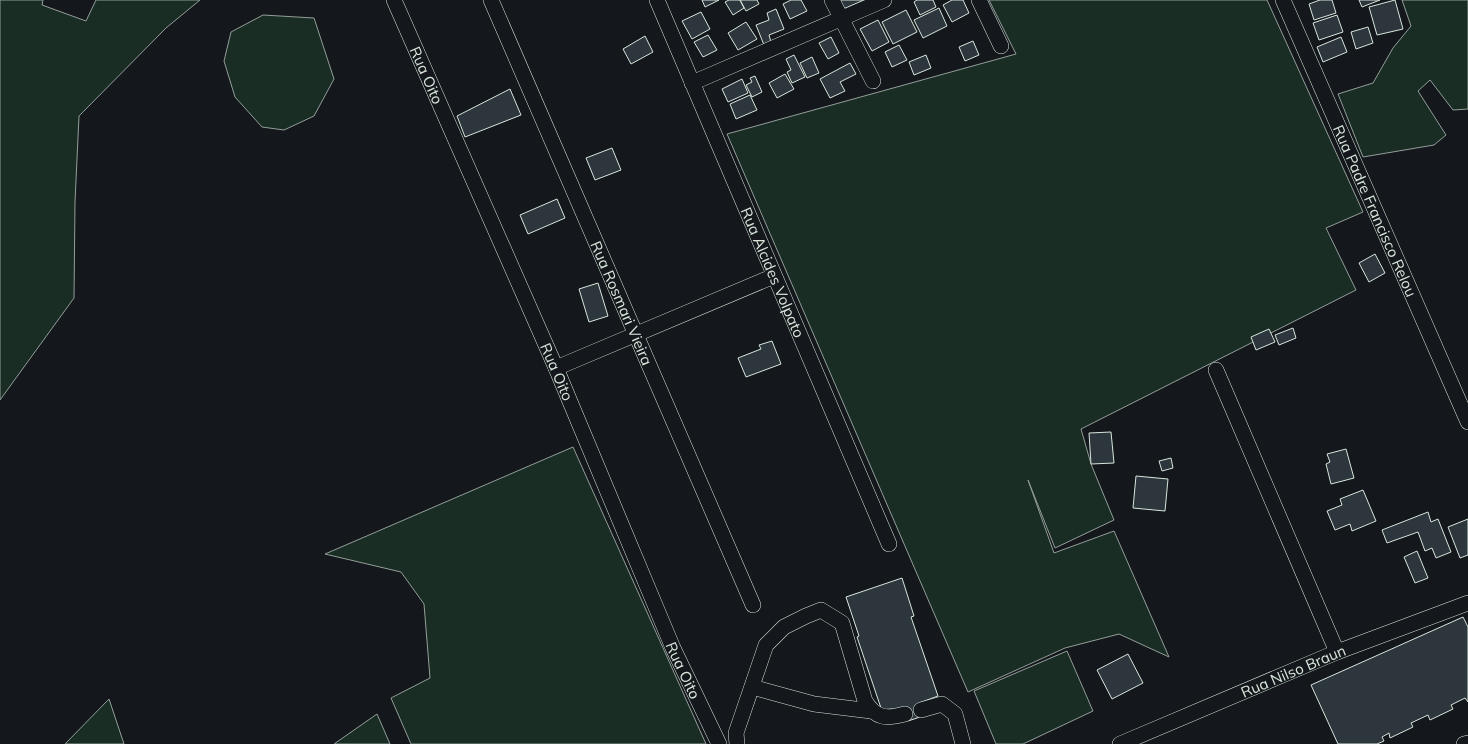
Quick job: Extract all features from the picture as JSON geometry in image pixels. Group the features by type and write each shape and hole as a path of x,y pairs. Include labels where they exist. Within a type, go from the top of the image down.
{"street":[{"name":"Rua Oito","path":"394,0 556,368 673,648 719,744"},
{"name":"Rua Rosmari Vieira","path":"491,0 753,605"},
{"name":"Rua Alcides Volpato","path":"657,0 889,544"},
{"path":"832,0 873,81"},
{"path":"692,83 884,0"},
{"path":"978,0 1002,46"},
{"name":"Rua Padre Francisco Relou","path":"1283,0 1468,422"},
{"path":"556,368 774,276"},
{"path":"1216,370 1337,652"},
{"name":"Rua Nilso Braun","path":"1120,744 1337,652 1468,603"},
{"path":"737,744 736,733 766,645 784,628 821,610 842,623 865,701 871,711"},
{"path":"752,687 814,704 871,711 889,718 905,714"},
{"path":"921,710 942,704 955,714 963,744"},
{"path":"1464,744 1468,743"}],"green space":[{"path":"0,0 43,0 42,5 86,21 96,0 200,0 166,28 79,116 75,202 74,298 0,400"},
{"path":"989,0 1267,0 1363,212 1326,228 1356,290 1081,429 1091,464 1114,520 1055,548 1028,480 1054,553 1114,531 1169,657 1119,634 1065,648 968,692 727,134 1016,54"},
{"path":"1402,0 1468,0 1468,109 1453,110 1430,80 1418,91 1446,135 1434,145 1363,157 1338,94 1373,83 1393,48 1411,26"},
{"path":"263,15 314,18 334,79 314,116 284,130 262,127 235,97 224,61 231,32"},
{"path":"573,447 706,744 411,744 391,698 430,678 424,604 401,572 325,554"},
{"path":"1067,651 1093,711 1023,744 996,744 974,691"},
{"path":"109,699 124,744 65,744"},
{"path":"377,714 390,744 334,744"}],"building":[{"path":"702,0 719,0 705,7"},
{"path":"729,0 740,0 744,8 733,15 725,2"},
{"path":"740,0 757,0 759,4 746,11"},
{"path":"791,0 801,0 807,11 790,19 783,4"},
{"path":"837,0 864,0 841,10"},
{"path":"917,0 933,0 936,7 920,15 914,2"},
{"path":"952,0 963,0 969,13 952,22 943,5"},
{"path":"1320,0 1332,0 1336,13 1314,20 1309,4"},
{"path":"1359,0 1380,0 1362,7"},
{"path":"1395,0 1403,29 1377,35 1369,7"},
{"path":"939,8 947,26 923,38 914,20"},
{"path":"776,9 784,29 769,35 771,42 764,45 756,25 769,20 767,13"},
{"path":"906,10 917,32 893,44 882,22"},
{"path":"701,12 710,29 692,39 682,21"},
{"path":"1337,15 1343,32 1319,40 1313,23"},
{"path":"878,20 889,42 872,51 860,29"},
{"path":"746,22 757,39 738,50 728,33"},
{"path":"1368,27 1373,43 1356,49 1351,32"},
{"path":"708,35 717,50 703,57 694,42"},
{"path":"645,36 653,52 631,64 623,49"},
{"path":"831,37 839,53 828,59 819,43"},
{"path":"1341,37 1347,52 1323,62 1317,47"},
{"path":"973,41 979,55 965,61 959,47"},
{"path":"899,45 907,60 892,67 885,52"},
{"path":"794,55 805,77 792,83 787,72 791,70 786,59"},
{"path":"926,55 931,68 914,75 909,62"},
{"path":"812,57 819,73 807,78 800,63"},
{"path":"850,63 856,74 840,82 845,91 830,98 820,79"},
{"path":"785,74 794,89 777,98 769,83"},
{"path":"755,76 762,92 752,97 746,85 752,82 750,78"},
{"path":"742,79 748,93 728,102 722,89"},
{"path":"510,89 521,115 465,137 457,116"},
{"path":"750,95 757,110 736,119 730,104"},
{"path":"612,148 621,170 595,180 586,158"},
{"path":"557,199 565,218 528,234 520,215"},
{"path":"1375,254 1385,273 1369,282 1359,263"},
{"path":"598,283 608,316 589,322 579,289"},
{"path":"1293,328 1296,338 1279,345 1275,335"},
{"path":"1269,329 1275,342 1256,350 1251,337"},
{"path":"772,341 781,364 746,377 738,358 761,349 759,345"},
{"path":"1111,432 1114,463 1091,464 1089,433"},
{"path":"1346,449 1354,478 1331,484 1326,464 1330,462 1327,454"},
{"path":"1171,458 1173,468 1162,471 1159,461"},
{"path":"1136,476 1168,479 1165,511 1133,508"},
{"path":"1363,490 1376,521 1352,531 1350,524 1335,530 1327,511 1342,505 1340,499"},
{"path":"1428,512 1431,522 1438,519 1451,552 1436,558 1432,548 1425,551 1418,532 1387,543 1382,530"},
{"path":"1468,519 1468,555 1460,558 1448,527"},
{"path":"1417,551 1428,578 1415,583 1404,557"},
{"path":"902,578 914,616 911,617 938,696 919,703 923,716 908,721 903,708 883,714 857,637 859,636 846,597"},
{"path":"1463,617 1468,627 1468,702 1465,698 1451,705 1453,709 1430,720 1428,715 1411,723 1413,727 1390,738 1389,733 1382,737 1384,741 1377,744 1338,744 1311,685"},
{"path":"1128,654 1143,683 1112,699 1097,670"}]}
